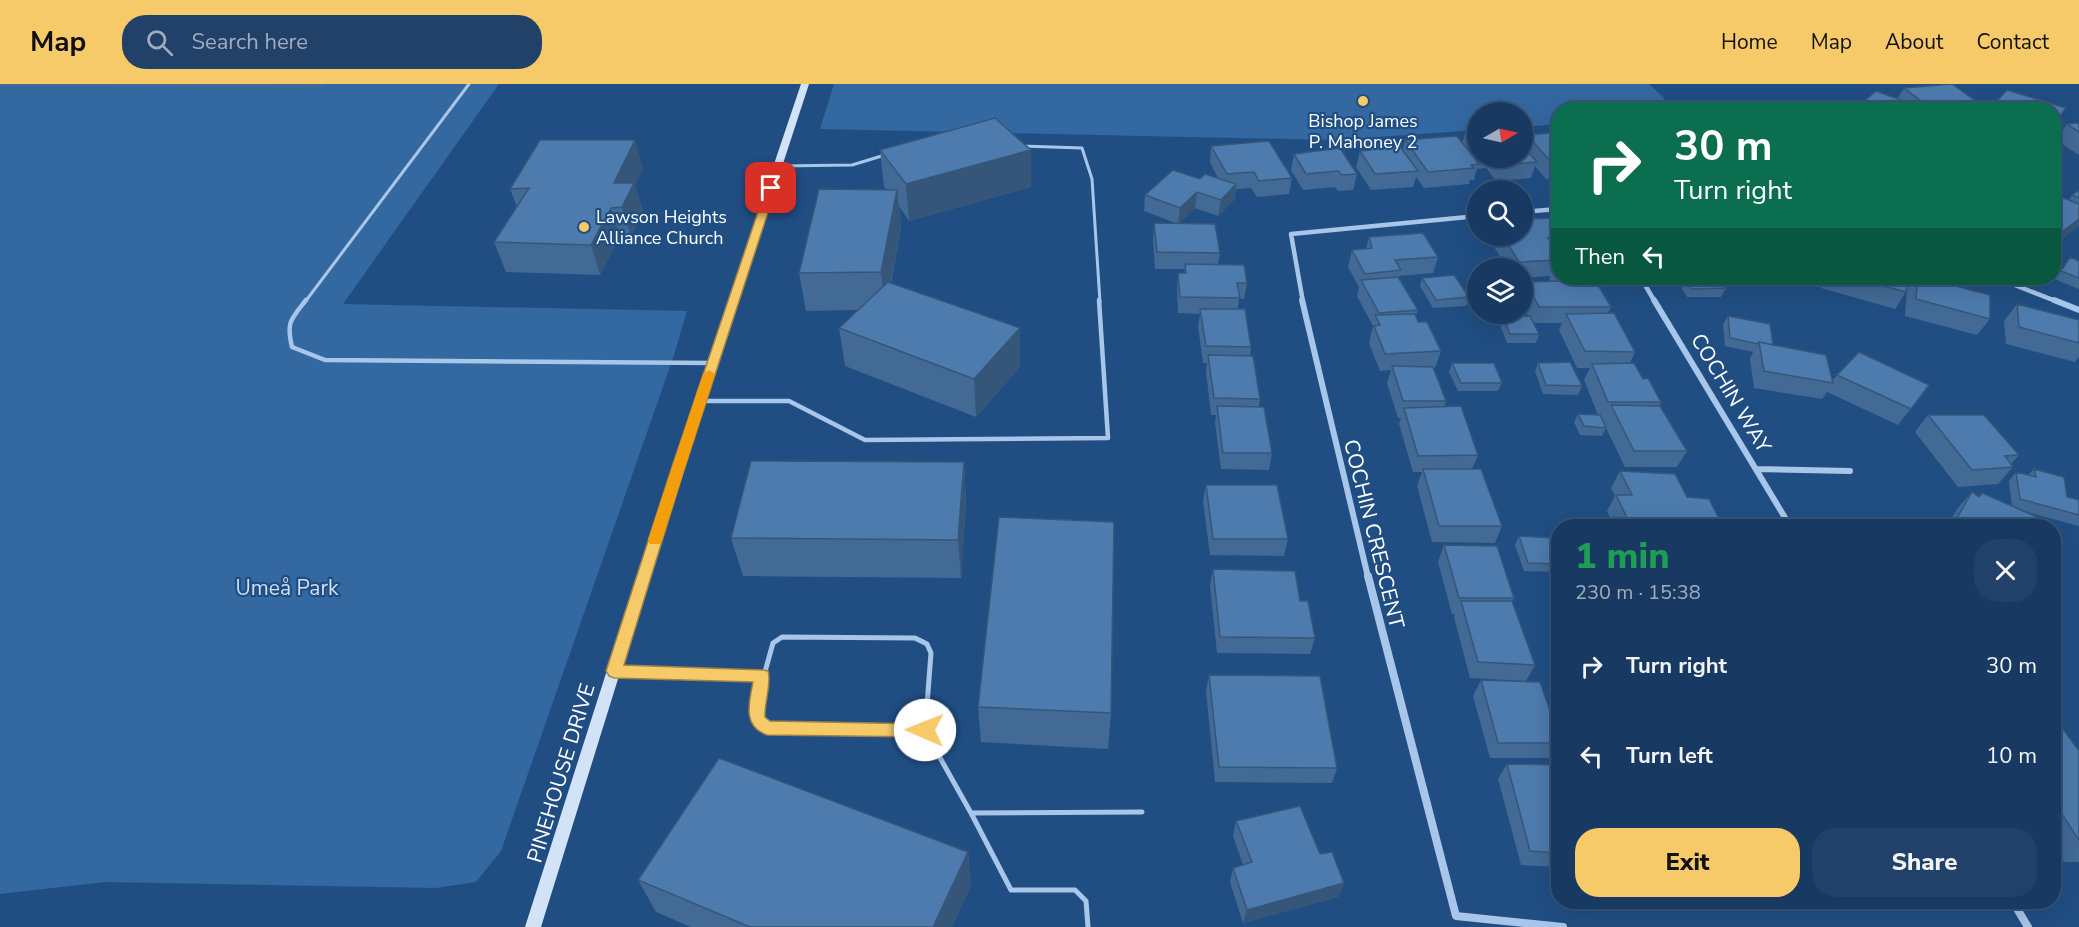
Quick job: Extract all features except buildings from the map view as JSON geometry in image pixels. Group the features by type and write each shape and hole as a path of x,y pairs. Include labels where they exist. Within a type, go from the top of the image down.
{"street":[{"name":"PINEHOUSE DRIVE","path":"533,927 712,363 806,84"},
{"path":"1533,211 1551,210"},
{"name":"COCHIN CRESCENT","path":"1467,217 1291,234 1300,290 1413,763 1456,916 1563,927"},
{"name":"COCHIN WAY","path":"1645,285 1786,519"},
{"path":"2014,285 2079,310"},
{"path":"1756,469 1850,471"},
{"path":"2017,909 2028,927"}],"lane":[{"path":"469,84 290,321 288,330 292,347 325,360 712,363"},
{"path":"700,401 789,401 865,440 1108,438 1092,179 1082,148 1010,146"},
{"path":"778,166 852,165 895,153"},
{"path":"925,730 767,728 757,720 756,704 773,643 782,637 915,638 927,644 931,653 925,730 1011,890 1075,890 1083,894 1088,902 1088,927"},
{"path":"614,671 763,676"},
{"path":"970,813 1143,812"}],"green space":[{"name":"Umeå Park","path":"0,84 499,84 343,304 687,311 674,355 501,851 476,882 436,888 105,882 0,894"},
{"path":"834,84 1649,84 1666,102 1551,102 1551,125 1533,126 1533,102 1467,102 1467,131 1335,140 820,129"}],"slow traffic":[{"path":"655,540 709,374"}],"place":[{"name":"Bishop James P. Mahoney 2","path":"1363,101"},
{"name":"Lawson Heights Alliance Church","path":"584,227"}],"route":[{"path":"771,188 676,473 614,671 763,676 756,704 757,720 767,728 925,730"}]}
